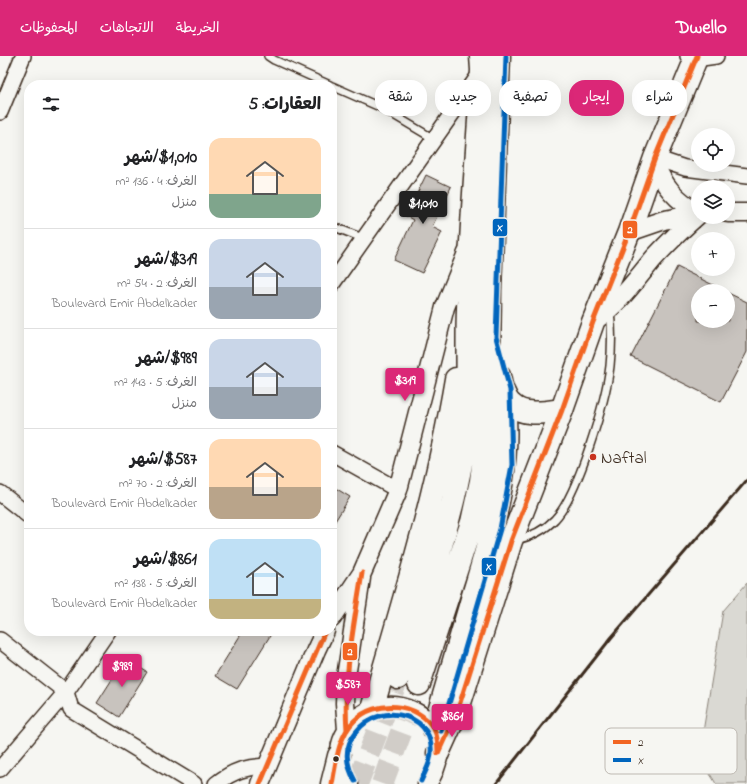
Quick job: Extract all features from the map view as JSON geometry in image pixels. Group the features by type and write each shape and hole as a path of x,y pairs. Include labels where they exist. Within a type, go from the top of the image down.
{"main road":[{"path":"419,684 472,522 481,481 488,428 489,338 499,56"},
{"path":"438,753 458,710 511,541 562,410 602,316 629,232 655,160 699,57"},
{"path":"398,678 455,494 462,456 468,362 468,309 482,63"},
{"path":"372,709 429,511 446,440 468,309"},
{"path":"434,729 494,527 505,464 502,391 489,338"},
{"path":"502,391 511,405 522,410 535,413 562,410"},
{"path":"332,784 339,756"}],"street":[{"path":"0,112 23,56"},
{"path":"337,277 434,140 482,63"},
{"path":"655,160 685,168 747,176"},
{"path":"655,160 667,188 676,198 691,209"},
{"path":"735,213 747,213"},
{"path":"629,232 664,220 691,215"},
{"path":"602,316 661,250 691,221"},
{"path":"337,610 362,573 398,490 446,308 472,242"},
{"path":"337,456 398,490"},
{"path":"0,494 24,512"},
{"path":"347,730 345,703 346,677 362,573"},
{"path":"0,769 66,692 105,636"},
{"path":"260,784 323,636"},
{"path":"0,640 66,692 71,709 194,784"},
{"path":"350,784 342,771 339,756 341,742 347,730 355,720 372,709 398,706 410,709 422,716 434,729 437,739 438,753 435,781"},
{"path":"216,784 227,776 247,767 268,766"}],"lane":[{"path":"268,56 318,80"},
{"path":"337,89 382,108 434,140"},
{"path":"337,228 365,239"},
{"path":"511,541 535,534 546,527 555,519 569,498 603,402 607,384 611,347 602,316"}],"shaded area":[{"path":"747,583 747,784 716,784 710,774 737,774 737,728 704,728 723,611"}],"building":[{"path":"426,175 451,187 432,227 442,232 422,273 394,260 413,220 406,216"},
{"path":"677,267 691,274 691,276 695,276 711,284 691,284 691,328 735,328 735,296 747,302 747,352 721,402 631,357"},
{"path":"337,489 350,497 337,518"},
{"path":"240,636 270,636 237,689 215,676"},
{"path":"125,659 147,672 119,717 97,703"}],"tunnel":[{"path":"357,784 398,678"},
{"path":"382,784 419,684"}],"railway":[{"path":"496,784 611,638 747,480"}],"transit line":[{"name":"X","path":"441,731 500,529 512,465 510,390 496,337 506,56"},
{"name":"2","path":"438,753 458,709 511,541 562,410 593,322 629,232 655,158 697,56"},
{"name":"2","path":"347,730 346,710 348,671 362,573"},
{"name":"2","path":"260,784 323,636"},
{"name":"2","path":"332,784 336,759 344,735 354,721 363,714 374,709 396,707 418,713 427,720 434,729 437,738 438,753"},
{"name":"X","path":"355,781 347,756 349,744 352,738 367,722 380,716 393,714 406,717 418,723 426,732 431,744 430,759 421,781"}],"place":[{"name":"Naftal","path":"593,457"}]}
